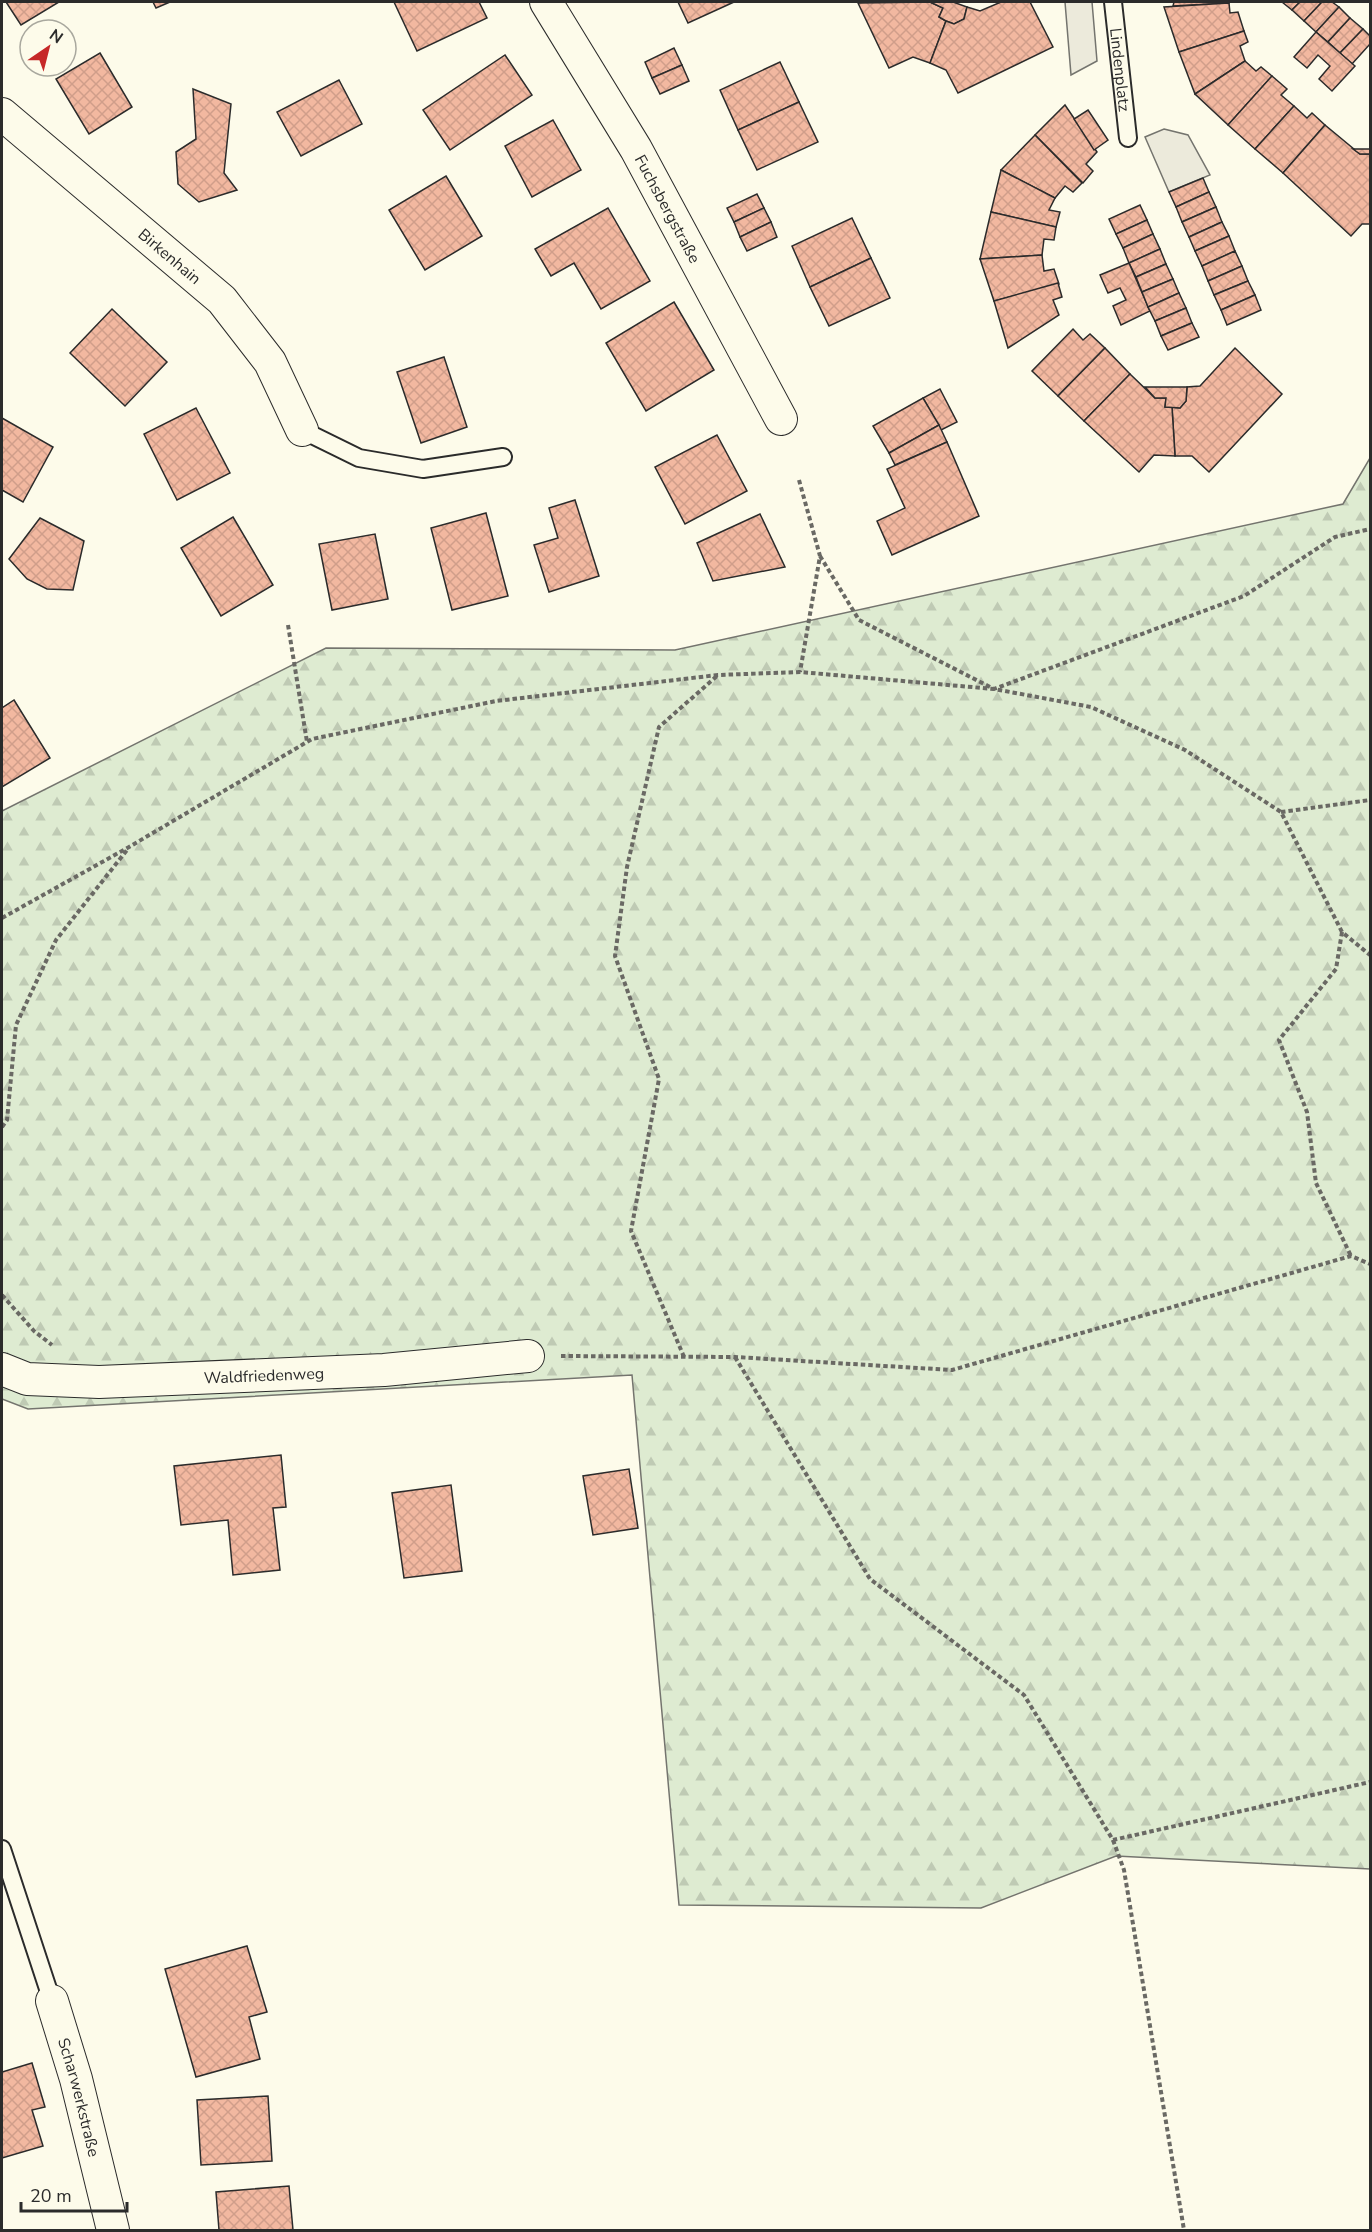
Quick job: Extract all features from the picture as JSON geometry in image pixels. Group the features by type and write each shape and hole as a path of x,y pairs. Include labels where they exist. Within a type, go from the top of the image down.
{"street":[{"name":"Fuchsbergstraße","path":"546,2 636,149 781,419"},
{"name":"Birkenhain","path":"2,114 222,300 270,362 302,430"},
{"name":"Waldfriedenweg","path":"2,1369 27,1379 99,1382 384,1370 528,1356"},
{"name":"Scharwerkstraße","path":"52,2001 76,2079 113,2230"}],"lane":[{"name":"Lindenplatz","path":"1113,2 1128,138"},
{"path":"302,430 359,458 423,469 502,457"},
{"path":"2,1849 52,2001"}],"path":[{"path":"799,480 820,556 859,620 993,689 1244,596 1335,537 1371,529"},
{"path":"800,672 820,556"},
{"path":"288,625 307,742"},
{"path":"2,918 129,847 307,742 496,701 718,675 800,672 993,689 1091,707 1185,750 1281,812 1342,932 1371,955"},
{"path":"684,1357 632,1231 658,1079 615,957 627,867 659,727 718,675"},
{"path":"1281,812 1371,800"},
{"path":"2,1127 7,1120 16,1025 56,940 129,847"},
{"path":"1342,932 1336,969 1279,1040 1307,1112 1316,1183 1351,1256"},
{"path":"528,1356 735,1357 952,1370 1351,1256 1371,1264"},
{"path":"2,1295 34,1331 53,1346"},
{"path":"735,1357 870,1579 1024,1695 1113,1840 1124,1870 1184,2230"},
{"path":"1113,1840 1371,1782"}],"green space":[{"path":"1370,458 1370,1869 1116,1856 981,1908 679,1905 632,1375 28,1409 2,1399 2,811 326,648 675,650 1343,504"}],"shaded area":[{"path":"1065,2 1092,2 1097,61 1071,75"},
{"path":"1164,129 1188,135 1210,175 1169,192 1145,137"}],"building":[{"path":"6,2 59,2 33,18 18,18 18,20"},
{"path":"153,2 170,2 156,8"},
{"path":"394,2 479,2 487,18 417,51"},
{"path":"678,2 734,2 688,23"},
{"path":"930,2 943,8 939,17 946,21 930,63 913,57 889,68 858,3"},
{"path":"930,2 953,2 967,7 964,19 954,24 946,21 939,17 943,8"},
{"path":"1001,2 1030,2 1053,47 958,93 946,70 930,63 946,21 954,24 964,19 967,7 980,11"},
{"path":"1174,2 1229,2 1229,3 1173,6"},
{"path":"1282,2 1300,2 1292,10"},
{"path":"1300,2 1322,2 1304,21 1292,10"},
{"path":"1322,2 1332,2 1339,7 1316,32 1304,21"},
{"path":"1229,3 1230,13 1238,12 1244,31 1179,52 1164,7"},
{"path":"1339,7 1350,18 1328,42 1316,32"},
{"path":"1350,18 1363,29 1340,53 1328,42"},
{"path":"1363,29 1370,36 1370,44 1352,64 1340,53"},
{"path":"1244,31 1248,42 1240,46 1245,61 1195,94 1179,52"},
{"path":"1316,32 1355,66 1332,91 1319,79 1330,66 1318,55 1307,68 1294,57"},
{"path":"674,48 682,65 652,78 645,62"},
{"path":"100,53 132,107 89,134 56,79 78,78 78,66"},
{"path":"505,55 532,95 450,150 423,110"},
{"path":"1245,61 1256,71 1261,67 1272,76 1228,125 1195,94"},
{"path":"780,62 799,102 738,130 720,90"},
{"path":"682,65 689,81 660,94 652,78"},
{"path":"1272,76 1287,89 1281,95 1294,106 1255,149 1228,125"},
{"path":"339,80 362,124 301,156 277,112"},
{"path":"193,89 231,104 224,173 237,190 199,202 178,184 176,152 196,139"},
{"path":"799,102 818,142 757,170 738,130"},
{"path":"1065,105 1097,152 1086,164 1093,171 1083,183 1035,135"},
{"path":"1294,106 1307,118 1312,113 1325,125 1283,173 1255,149"},
{"path":"1088,110 1108,140 1094,150 1074,119"},
{"path":"553,120 581,170 532,197 505,146"},
{"path":"1325,125 1360,154 1370,154 1370,224 1362,224 1351,236 1283,173"},
{"path":"1035,135 1082,183 1073,192 1065,186 1055,198 1001,170"},
{"path":"1353,149 1370,149 1370,154 1360,154"},
{"path":"1001,170 1055,198 1049,210 1060,212 1056,227 991,212"},
{"path":"446,176 482,236 425,270 389,210"},
{"path":"1203,178 1209,192 1176,207 1169,192"},
{"path":"1209,192 1216,207 1182,222 1176,207"},
{"path":"757,194 764,208 734,222 727,208"},
{"path":"1140,205 1147,220 1116,234 1109,219"},
{"path":"1216,207 1222,222 1189,237 1182,222"},
{"path":"608,208 650,281 601,309 574,263 551,276 535,249"},
{"path":"764,208 771,222 740,237 734,222"},
{"path":"991,212 1056,227 1054,240 1044,239 1042,255 980,259"},
{"path":"852,218 871,258 810,287 792,246"},
{"path":"1147,220 1153,234 1123,248 1116,234"},
{"path":"771,222 777,237 747,251 740,237"},
{"path":"1222,222 1229,236 1195,251 1189,237"},
{"path":"1153,234 1160,249 1129,263 1123,248"},
{"path":"1229,236 1235,251 1202,266 1195,251"},
{"path":"1160,249 1166,264 1136,277 1129,263"},
{"path":"1235,251 1242,266 1208,281 1202,266"},
{"path":"1042,255 1044,271 1054,269 1059,284 994,301 980,259"},
{"path":"871,258 890,298 829,326 810,287"},
{"path":"1129,263 1150,311 1121,325 1113,306 1126,300 1120,288 1108,293 1100,275"},
{"path":"1166,264 1173,279 1142,292 1136,277"},
{"path":"1242,266 1248,281 1214,295 1208,281"},
{"path":"1173,279 1179,293 1148,307 1142,292"},
{"path":"1248,281 1255,295 1221,310 1214,295"},
{"path":"1058,283 1062,297 1053,300 1059,315 1008,348 994,301"},
{"path":"1179,293 1186,308 1155,321 1148,307"},
{"path":"1255,295 1261,310 1227,325 1221,310"},
{"path":"674,302 714,370 646,411 606,343"},
{"path":"1186,308 1192,323 1161,336 1155,321"},
{"path":"112,309 167,362 125,406 70,353"},
{"path":"1192,323 1199,337 1168,350 1161,336"},
{"path":"1073,329 1083,340 1090,334 1105,348 1058,396 1032,371"},
{"path":"1105,348 1130,374 1084,421 1058,396"},
{"path":"1235,348 1282,394 1209,472 1192,456 1175,456 1172,407 1180,408 1186,401 1187,387 1200,386"},
{"path":"444,357 467,427 421,443 397,372"},
{"path":"1130,374 1155,398 1166,398 1165,407 1172,407 1175,456 1154,455 1139,472 1084,421"},
{"path":"1145,387 1187,387 1186,401 1180,408 1165,407 1166,398 1155,398"},
{"path":"940,389 957,422 941,430 923,398"},
{"path":"923,398 939,425 889,453 873,426"},
{"path":"196,408 230,473 177,500 144,434"},
{"path":"2,418 53,447 23,502 2,490"},
{"path":"939,425 947,442 895,465 889,453"},
{"path":"717,435 747,491 685,524 655,467"},
{"path":"947,442 979,516 892,555 877,521 905,508 887,469"},
{"path":"575,500 599,576 549,592 534,545 558,538 549,508"},
{"path":"486,513 508,596 452,610 431,528"},
{"path":"760,514 785,567 713,581 697,543"},
{"path":"233,517 273,585 221,616 181,548"},
{"path":"40,518 84,541 73,590 47,589 27,579 9,559"},
{"path":"375,534 388,599 332,610 319,544"},
{"path":"14,700 50,758 2,787 2,708"},
{"path":"281,1455 286,1507 273,1508 280,1570 233,1575 228,1520 181,1525 174,1466"},
{"path":"629,1469 638,1528 593,1535 583,1476"},
{"path":"451,1485 462,1571 404,1578 392,1493"},
{"path":"247,1946 267,2012 249,2017 260,2059 196,2077 165,1969"},
{"path":"32,2063 45,2107 32,2110 43,2146 2,2158 2,2072"},
{"path":"268,2096 272,2161 201,2165 197,2100"},
{"path":"289,2186 293,2230 219,2230 216,2192"}]}
